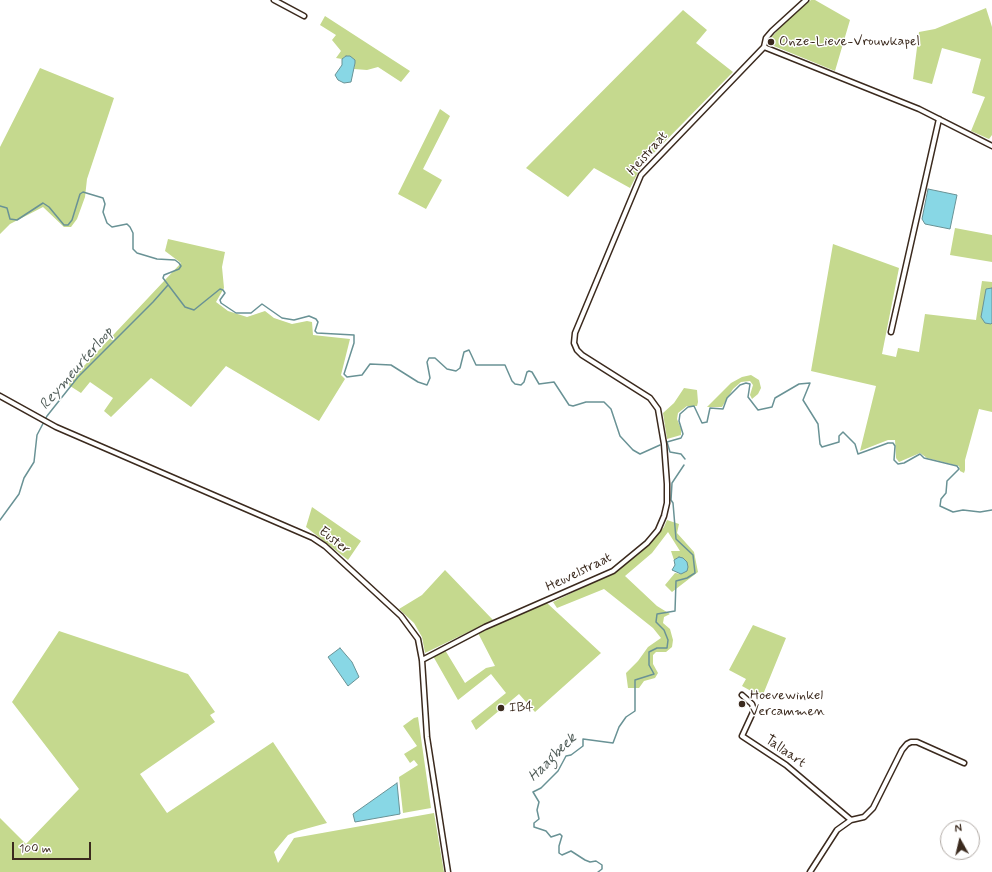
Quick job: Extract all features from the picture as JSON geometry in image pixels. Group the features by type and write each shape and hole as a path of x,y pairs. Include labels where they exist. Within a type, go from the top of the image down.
{"street":[{"path":"274,0 304,16"},
{"name":"Heistraat","path":"664,444 660,415 655,404 650,398 577,350 574,343 575,333 640,175 764,47 766,38 772,31 806,0"},
{"path":"764,47 939,119 992,146"},
{"path":"891,332 939,119"},
{"name":"Euster","path":"0,396 56,427 313,538 330,550 401,616 418,639 422,660 427,737 448,872"},
{"name":"Heuvelstraat","path":"422,660 485,627 613,571 636,553 658,530 664,516 667,503 664,444"},
{"name":"Tallaart","path":"742,695 752,704 754,710 742,736 786,765 851,820"},
{"path":"810,872 834,834 851,820 864,816 874,808 902,750 911,742 917,742 964,763"}],"green space":[{"path":"811,0 815,0 850,20 835,71 769,44 768,41 789,18"},
{"path":"986,8 992,27 992,135 989,139 971,131 985,97 972,93 981,59 942,48 932,84 913,79 919,32 935,29"},
{"path":"683,10 707,30 696,43 733,72 642,165 630,188 594,168 568,197 526,168"},
{"path":"325,16 410,71 401,82 378,67 367,70 354,69 355,63 346,56 342,59 336,58 341,51 332,40 336,35 320,25"},
{"path":"40,68 114,98 87,179 85,197 77,219 71,227 64,227 43,207 10,224 0,234 0,147"},
{"path":"440,109 450,116 423,169 442,180 426,209 398,194"},
{"path":"955,228 992,235 992,262 950,255"},
{"path":"168,239 225,252 222,267 224,288 216,302 228,311 247,317 265,311 274,318 292,324 307,321 312,322 313,335 350,339 341,375 345,379 319,421 226,366 191,407 151,378 111,417 104,411 113,398 90,382 81,393 67,384 181,263 165,251"},
{"path":"833,244 899,268 882,354 896,357 898,348 919,352 925,314 976,320 982,281 992,282 992,412 979,409 965,460 964,473 960,471 959,466 927,458 920,453 899,462 896,458 895,440 888,440 860,451 876,386 811,371"},
{"path":"751,375 759,380 761,388 758,394 752,399 750,395 753,385 750,381 741,382 733,389 722,407 707,407 731,383 742,377"},
{"path":"684,388 697,390 697,406 687,406 678,413 677,419 681,429 681,435 667,439 663,413 674,403"},
{"path":"312,507 361,541 348,560 306,527"},
{"path":"667,520 679,524 677,533 694,552 698,572 672,592 665,585 675,573 681,574 679,557 674,560 671,551 680,551 668,532 652,553 625,576 657,606 670,614 664,617 663,623 670,629 673,640 672,647 666,652 656,652 653,655 653,664 658,673 655,678 644,681 639,688 628,688 626,673 638,661 648,647 661,638 653,628 604,589 557,608 553,602 617,571 641,552 664,527"},
{"path":"445,570 493,620 425,653 422,637 414,623 399,609 422,595"},
{"path":"547,603 601,653 535,712 519,694 476,730 471,721 506,693 491,674 458,700 433,656 445,650 465,683 486,668 495,666 478,633"},
{"path":"753,625 786,638 762,697 742,686 746,679 729,670"},
{"path":"59,631 188,674 215,712 210,715 215,722 140,774 167,813 273,742 327,823 288,835 274,852 278,863 294,838 434,813 444,872 0,872 0,818 26,844 79,789 12,702"},
{"path":"418,717 431,808 403,813 399,777 418,765 414,760 410,763 404,754 417,746 403,726 414,718"}],"water":[{"path":"346,56 350,56 355,60 355,63 351,82 344,83 338,80 335,75 342,65 342,59"},
{"path":"928,189 957,195 950,229 925,224 922,219"},
{"path":"992,288 991,324 985,323 981,317 986,289"},
{"path":"679,557 683,558 687,562 688,567 687,571 681,574 672,570 675,565 674,560"},
{"path":"340,648 352,662 359,677 348,686 328,657"},
{"path":"397,783 400,814 355,822 353,814"}],"waterway":[{"path":"0,206 7,208 10,219 17,220 43,203 49,207 64,225 68,225 72,220 80,194 83,192 103,198 105,204 103,212 107,223 112,227 127,224 133,233 133,249 137,253 157,259 175,260 179,263 181,266 179,269 164,275 163,278 185,307 194,310 220,289 225,293 220,300 221,303 236,313 251,313 262,304 282,318 294,320 309,316 316,319 318,322 315,331 317,333 354,335 354,343 344,374 347,377 362,375 370,364 391,365 418,382 427,385 430,378 427,362 429,358 435,358 447,369 456,371 460,368 464,352 469,350 476,365 505,365 512,381 515,384 521,385 524,382 527,372 529,371 532,372 539,384 554,382 569,405 573,406 586,402 604,402 611,409 620,436 633,450 640,454 660,445"},
{"name":"Reymeurterloop","path":"0,520 19,494 24,478 34,462 37,435 47,416 78,377 168,285"},
{"path":"685,459 681,454 670,452 667,442 681,438 683,434 679,421 680,414 688,407 694,406 702,423 707,422 710,408 723,409 727,398 740,385 746,383 750,384 748,397 758,410 772,407 775,398 799,384 810,383 803,400 818,424 820,444 822,447 839,442 839,436 843,432 855,444 858,454 888,443 893,443 895,446 894,460 898,464 904,463 920,454 924,458 957,466 959,469 947,481 946,493 941,499 940,506 953,512 963,510 980,512 992,510"},
{"name":"Haagbeek","path":"598,872 602,869 602,865 596,861 590,862 571,851 562,855 559,853 559,846 562,836 560,834 551,837 546,831 534,827 534,823 539,819 537,810 539,802 533,792 541,788 558,771 566,756 571,755 583,746 583,739 613,743 619,727 626,717 635,711 635,680 654,674 649,665 649,652 657,648 667,648 668,640 664,630 656,622 657,614 675,611 676,581 687,578 695,573 693,555 676,539 673,503 671,500 672,483 684,465"}],"place":[{"name":"Onze-Lieve-Vrouwkapel","path":"771,42"},
{"name":"Hoevewinkel Vercammen","path":"742,704"},
{"name":"IB4","path":"501,708"}]}
